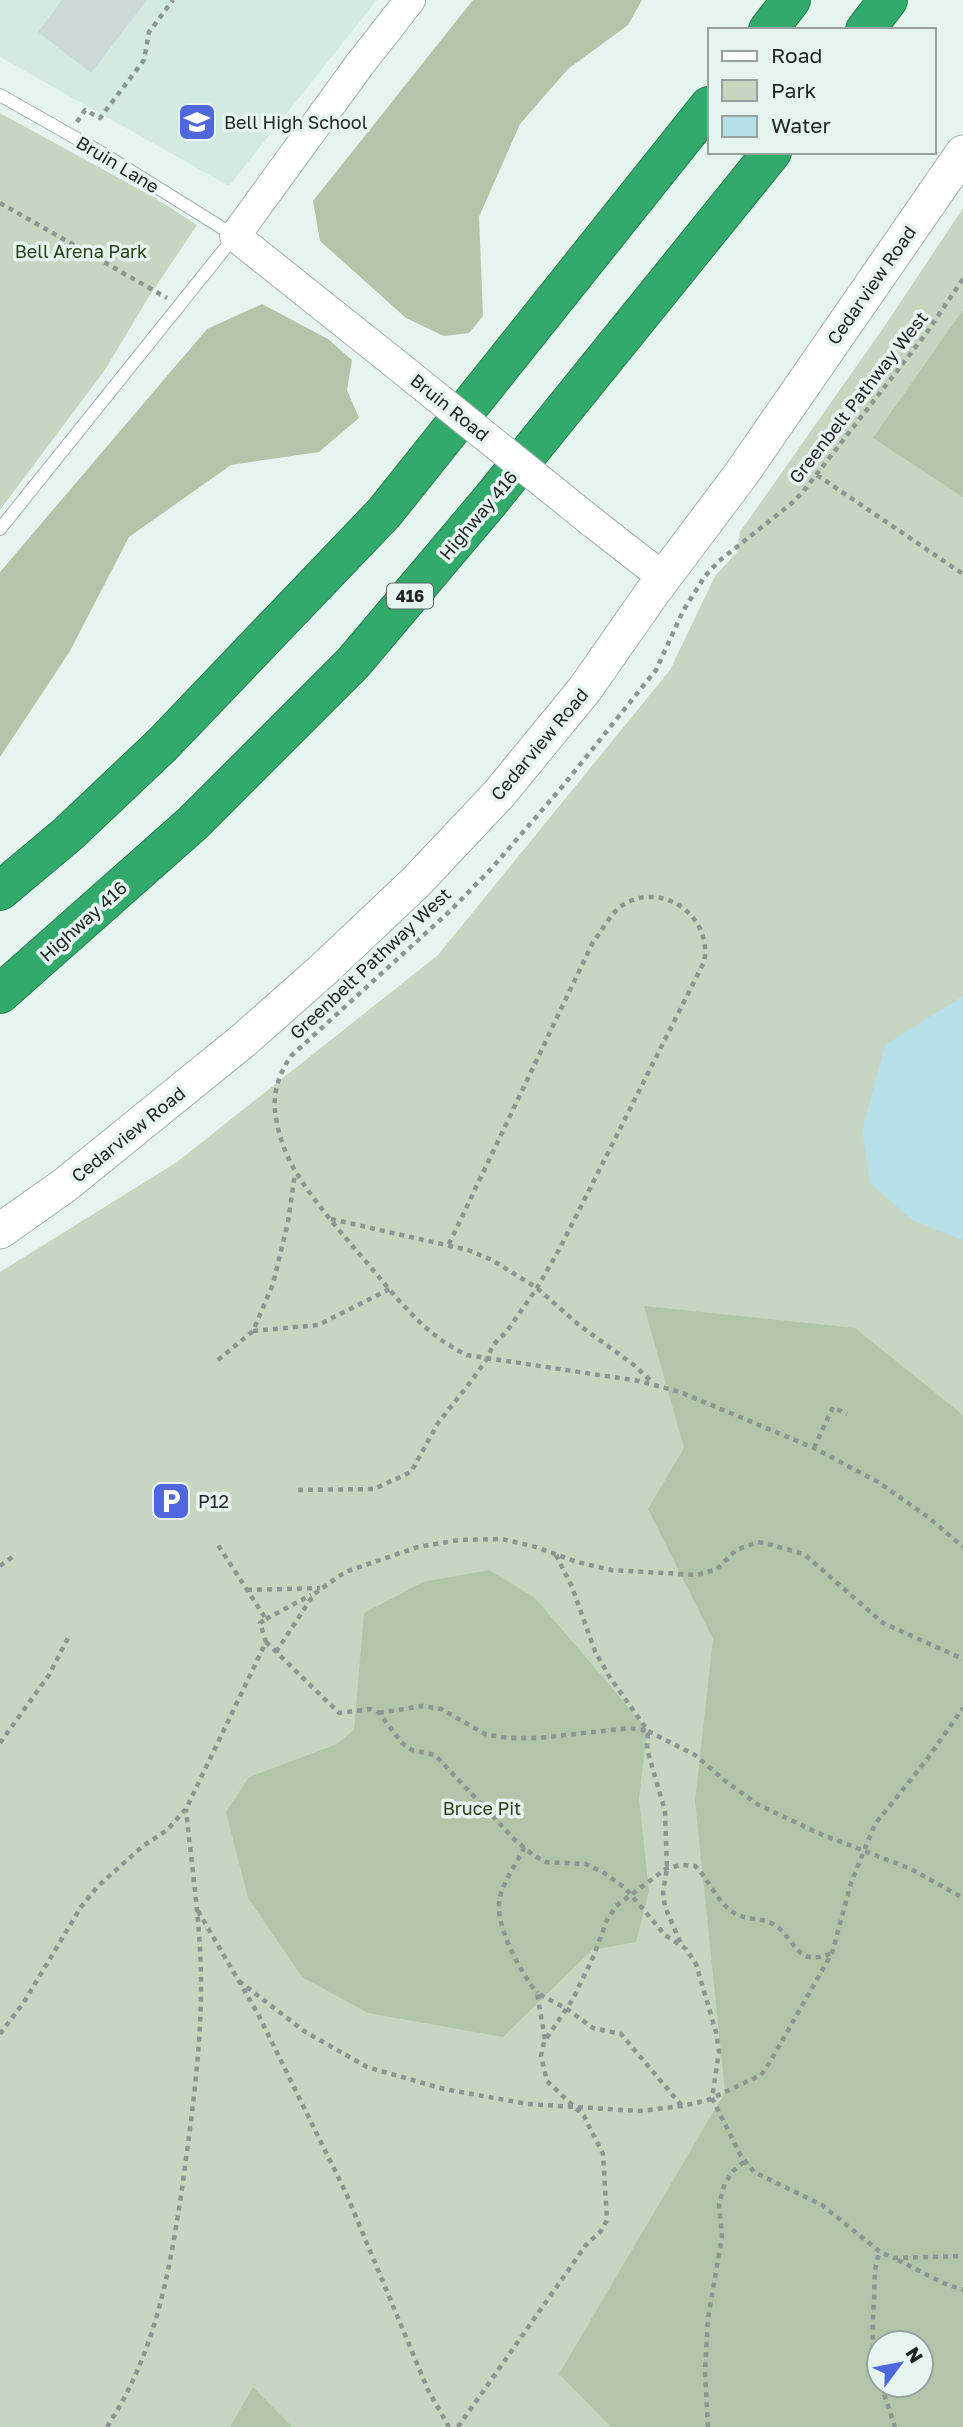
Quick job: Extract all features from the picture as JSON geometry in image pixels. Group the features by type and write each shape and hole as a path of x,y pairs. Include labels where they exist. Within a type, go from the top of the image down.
{"highway":[{"path":"770,28 791,0"},
{"path":"867,28 888,0"},
{"path":"0,891 68,834 163,744 384,513 708,107"},
{"name":"Highway 416","path":"0,993 18,980 193,823 353,663 489,502 770,154"}],"main road":[{"name":"Cedarview Road","path":"0,1231 65,1185 245,1040 416,882 499,794 577,699 742,473 963,153"}],"street":[{"path":"235,236 410,0"},
{"name":"Bruin Road","path":"235,236 664,578"}],"lane":[{"name":"Bruin Lane","path":"0,95 102,153 235,236"},
{"path":"0,529 235,236"}],"path":[{"path":"69,135 85,110 100,118 144,60 149,32 173,0"},
{"path":"0,204 180,305"},
{"name":"Greenbelt Pathway West","path":"963,279 925,335 817,475 792,503 719,561 705,576 683,611 656,670 562,787 492,868 450,911 291,1056 281,1071 275,1110 287,1154 296,1172 330,1219 412,1315 445,1345 467,1355 487,1359 653,1383 761,1424 878,1482 928,1517 963,1547"},
{"path":"817,475 963,574"},
{"path":"298,1490 374,1489 411,1472 438,1423 537,1288 560,1248 704,962 706,949 701,928 685,907 667,900 632,900 618,908 593,942 448,1246"},
{"path":"218,1360 253,1331 273,1284 288,1222 296,1172"},
{"path":"330,1219 468,1250 492,1260 537,1288 653,1383"},
{"path":"253,1331 318,1325 390,1289"},
{"path":"814,1448 833,1407 847,1414"},
{"path":"276,1652 315,1593 345,1572 418,1547 459,1540 502,1539 611,1570 697,1575 717,1569 736,1550 758,1542 772,1545 804,1554 883,1623 963,1659"},
{"path":"216,1542 266,1619"},
{"path":"556,1554 572,1587 595,1651 609,1676 648,1731 647,1749 665,1811 665,1908 682,1947"},
{"path":"0,1566 15,1555"},
{"path":"247,1590 320,1588"},
{"path":"315,1593 260,1623 266,1642 276,1652 339,1713 348,1714 370,1709 379,1713 402,1743 412,1750 435,1755 533,1856 546,1862 586,1864 604,1873 630,1894 665,1935 682,1947 696,1964 716,2032 719,2052 712,2098 745,2161 754,2172 822,2205 880,2252 963,2290"},
{"path":"0,1742 49,1675 68,1637"},
{"path":"0,2034 31,1992 81,1907 98,1886 167,1830 186,1809 266,1642"},
{"path":"379,1713 423,1706 441,1709 485,1734 507,1738 539,1738 629,1728 648,1731 695,1755 757,1804 911,1870 963,1898"},
{"path":"239,1981 303,2031 367,2067 443,2089 528,2104 576,2108 639,2110 682,2106 712,2098 761,2075 778,2050 832,1953 844,1907 875,1824 925,1762 963,1708"},
{"path":"107,2427 134,2383 152,2337 170,2266 195,2096 201,1993 197,1910 186,1809"},
{"path":"524,1847 503,1887 499,1901 509,1945 522,1973 537,1993 593,2028 621,2034 682,2106"},
{"path":"458,2427 586,2245 601,2231 607,2220 603,2154 592,2129 576,2108 547,2081 541,2056 545,2040 567,2010 594,1955 607,1920 616,1906 667,1868 695,1866 721,1900 737,1914 776,1926 792,1946 809,1957 818,1959 832,1953"},
{"path":"197,1910 258,2014 346,2193 423,2378 449,2427"},
{"path":"537,1993 545,2040"},
{"path":"708,2427 705,2372 707,2332 722,2237 719,2204 724,2183 745,2161"},
{"path":"872,2329 874,2275 880,2252"},
{"path":"894,2258 963,2256"},
{"path":"886,2399 895,2427"}],"shaded area":[{"name":"Bell High School","path":"0,0 377,0 229,186 0,57"}],"green space":[{"path":"473,0 642,0 628,25 568,69 520,124 479,217 483,316 469,333 444,336 406,318 320,241 313,201"},
{"name":"Bell Arena Park","path":"0,113 157,199 197,225 148,298 105,370 0,510"},
{"name":"Bruce Pit","path":"963,208 963,2427 0,2427 0,1272 177,1162 438,955 670,670 715,576 737,552 740,532 886,324"},
{"path":"262,304 328,339 352,360 347,390 359,418 319,452 231,465 129,537 70,651 0,757 0,572 207,329"},
{"path":"963,310 963,497 873,438"},
{"path":"644,1306 855,1328 963,1415 963,2427 611,2427 559,2374 725,2092 695,1801 713,1639 648,1509 684,1448"},
{"path":"489,1570 535,1598 647,1729 639,1799 649,1891 636,1942 592,1950 503,2037 368,2013 302,1977 248,1898 226,1812 249,1777 337,1744 354,1730 364,1613 423,1582"},
{"path":"253,2387 292,2427 230,2427"}],"water":[{"path":"963,996 963,1240 912,1220 870,1183 862,1131 885,1045"}],"building":[{"path":"62,0 147,0 91,73 38,32"}],"place":[{"name":"Bell High School","path":"197,122"},
{"name":"P12","path":"171,1501"}]}
